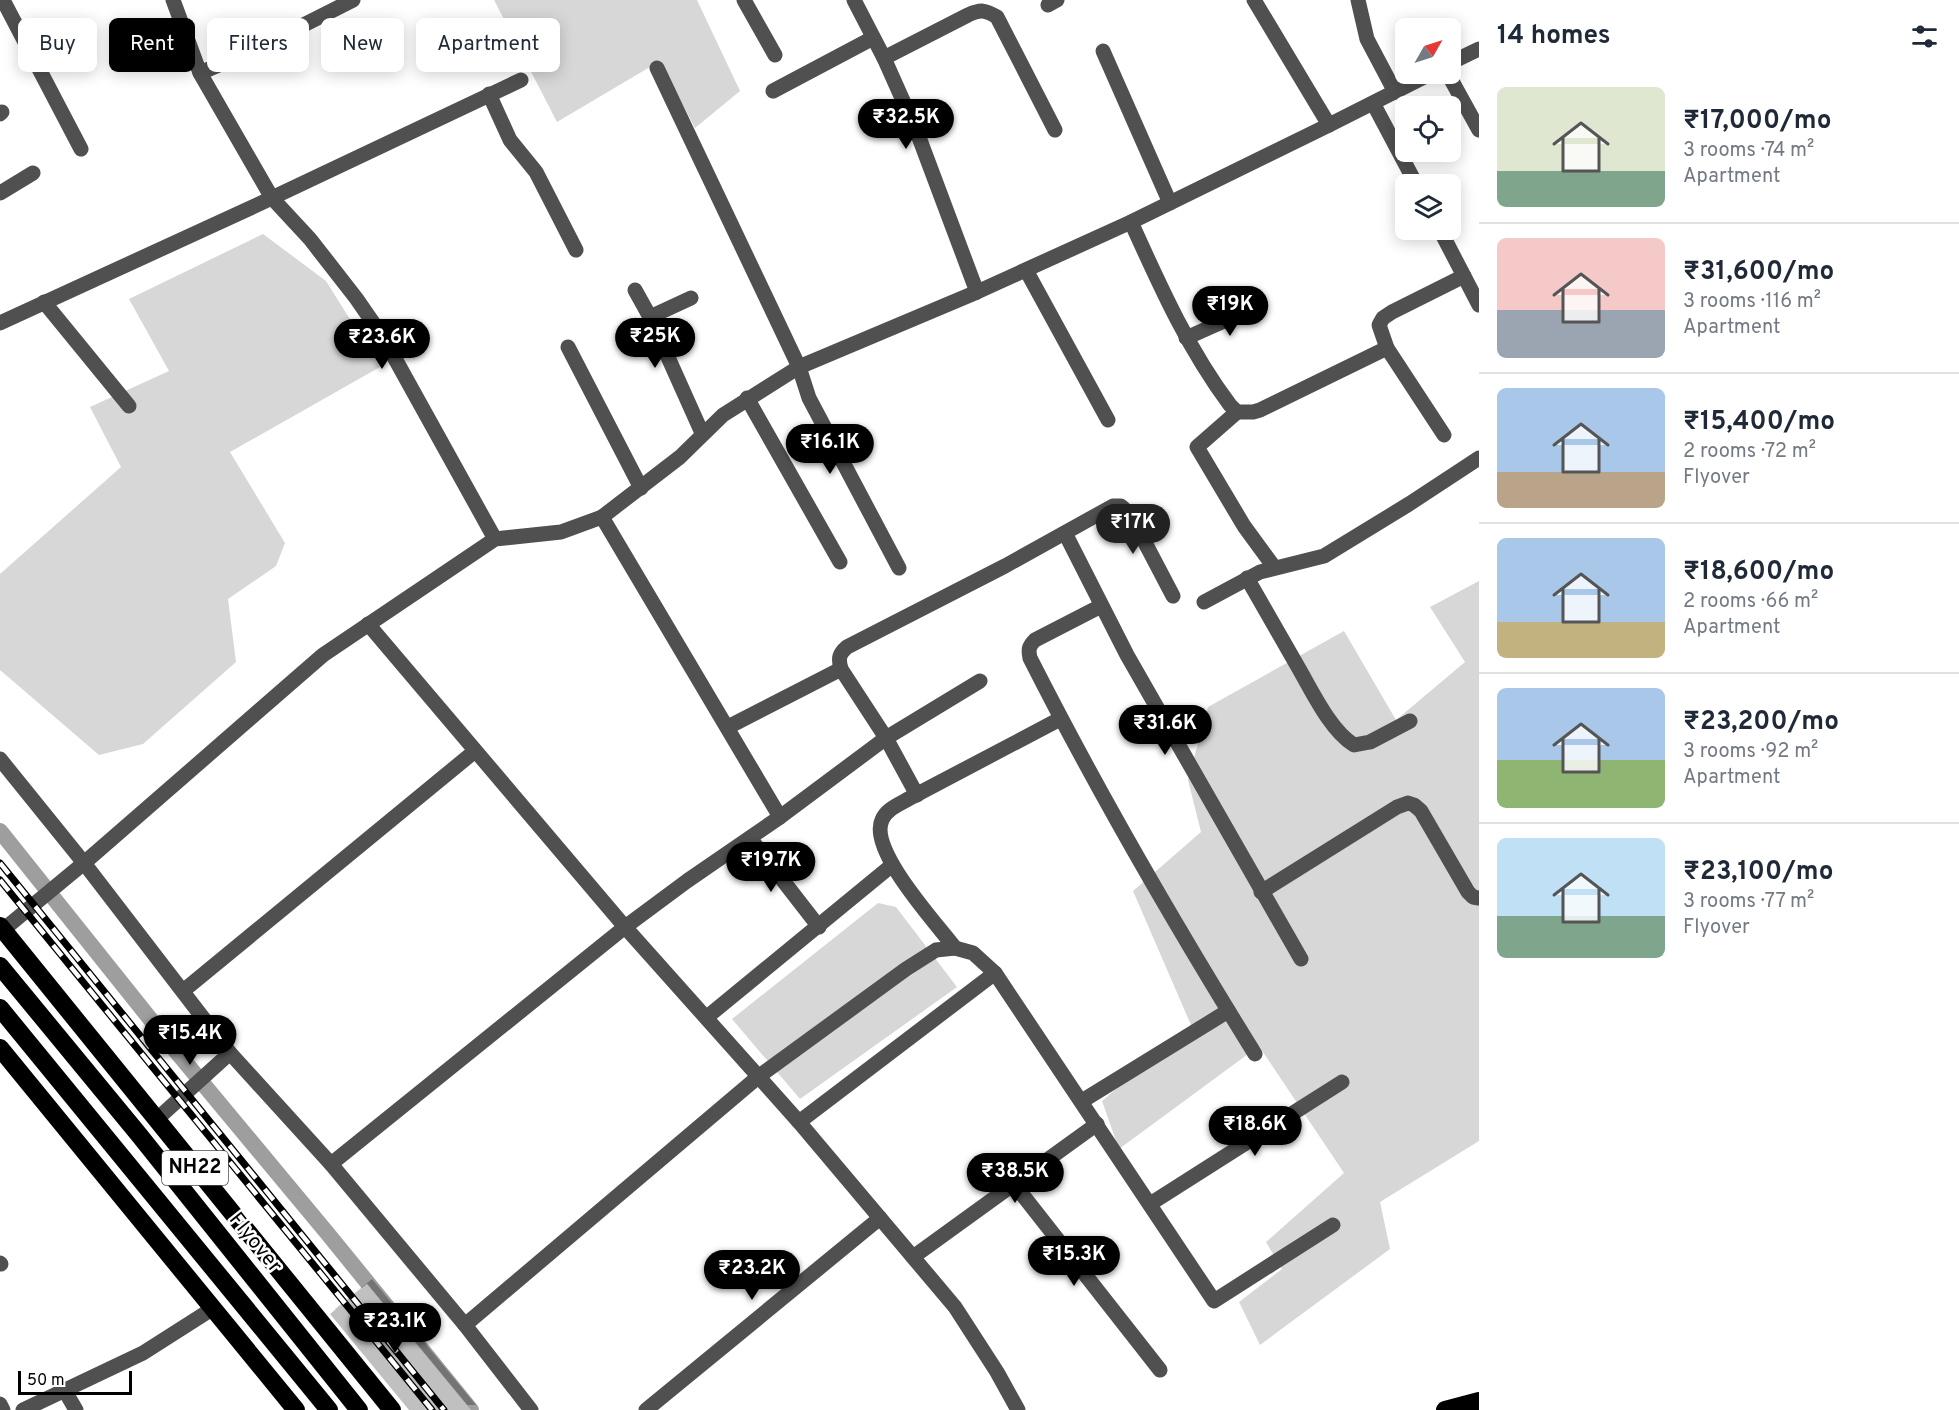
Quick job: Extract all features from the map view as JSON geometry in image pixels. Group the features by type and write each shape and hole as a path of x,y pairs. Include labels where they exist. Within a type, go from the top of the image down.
{"highway":[{"name":"NH22","path":"2,928 392,1410"},
{"name":"Flyover","path":"0,966 141,1136 360,1410"},
{"path":"0,1008 329,1410"},
{"path":"0,1048 296,1410"},
{"path":"1444,1410 1479,1401"}],"street":[{"path":"3,0 81,148"},
{"path":"173,0 200,73 272,198 310,239 356,298 382,337 495,539"},
{"path":"200,73 258,48 353,0"},
{"path":"744,0 775,55"},
{"path":"854,0 884,58 917,132 977,292"},
{"path":"1254,0 1329,125"},
{"path":"1358,0 1367,39 1395,92"},
{"path":"884,58 968,15 979,10 986,10 997,17 1055,130"},
{"path":"773,91 873,38"},
{"path":"1461,58 1479,49"},
{"path":"1103,51 1170,203"},
{"path":"657,68 799,367 809,398 899,568"},
{"path":"0,322 272,198 521,80"},
{"path":"2,928 84,863 303,671 368,624 495,539 561,532 602,517 680,458 702,433 723,415 799,367 977,292 1131,222 1411,84"},
{"path":"1454,84 1479,130"},
{"path":"489,94 510,140 536,172 576,250"},
{"path":"1373,103 1411,174"},
{"path":"0,193 33,173"},
{"path":"1131,222 1186,338 1217,389 1237,412"},
{"path":"1445,240 1479,305"},
{"path":"1026,270 1108,420"},
{"path":"1444,435 1387,348 1379,325 1383,318 1392,312 1464,276"},
{"path":"635,290 650,317 702,433"},
{"path":"650,317 691,298"},
{"path":"44,302 129,406"},
{"path":"1186,338 1260,305"},
{"path":"568,347 641,488"},
{"path":"1274,567 1244,526 1197,447 1237,412 1260,410 1387,348"},
{"path":"747,398 840,562"},
{"path":"1203,602 1274,567 1324,556 1479,458"},
{"path":"917,795 886,738 841,669 840,653 847,647 1005,566 1105,510 1121,506 1130,514 1173,596"},
{"path":"602,517 780,817"},
{"path":"1065,533 1132,664 1300,959"},
{"path":"1247,579 1329,718 1347,741 1353,745 1370,742 1410,721"},
{"path":"1101,606 1035,639 1028,651 1030,658 1060,719 1185,940 1255,1054"},
{"path":"368,624 625,927 799,1122 955,1307 997,1372 1018,1410"},
{"path":"728,727 841,669"},
{"path":"331,1164 625,927 678,887 780,817 886,738 981,681"},
{"path":"955,948 891,866 879,829 882,818 891,809 1060,719"},
{"path":"183,991 475,751"},
{"path":"0,759 84,863 230,1053 331,1164 465,1325 531,1410"},
{"path":"1261,892 1349,836 1407,803 1421,811 1468,892 1473,897 1479,898"},
{"path":"750,838 819,927"},
{"path":"707,1017 891,866"},
{"path":"465,1325 758,1077 906,969 936,950 955,948 973,953 995,973 1214,1301 1333,1225"},
{"path":"799,1122 995,973"},
{"path":"1082,1101 1228,1011"},
{"path":"156,1120 230,1053"},
{"path":"1150,1204 1342,1082"},
{"path":"913,1257 1097,1124"},
{"path":"1014,1184 1160,1370"},
{"path":"646,1410 880,1218"},
{"path":"23,1410 143,1353 212,1309"},
{"path":"65,1391 76,1410"},
{"path":"0,1404 3,1410"}],"shaded area":[{"path":"494,0 697,0 740,91 695,128 660,61 557,122 531,72 560,72 560,18 503,18"},
{"path":"263,234 326,281 380,367 230,452 285,543 276,566 228,599 236,662 143,744 99,755 0,670 0,574 121,467 90,407 169,371 129,299"},
{"path":"1479,581 1479,1141 1380,1202 1390,1249 1260,1345 1239,1302 1282,1269 1266,1242 1344,1173 1259,1046 1119,1149 1102,1101 1191,1025 1133,891 1201,832 1188,780 1208,707 1344,631 1396,720 1465,662 1430,607"},
{"path":"878,903 896,907 957,987 800,1099 732,1019"}],"building":[{"path":"367,1284 471,1410 409,1410 330,1314"}],"waterway":[{"path":"0,831 175,1050 471,1410"}],"railway":[{"path":"0,863 444,1410"},
{"path":"0,880 432,1410"}]}
